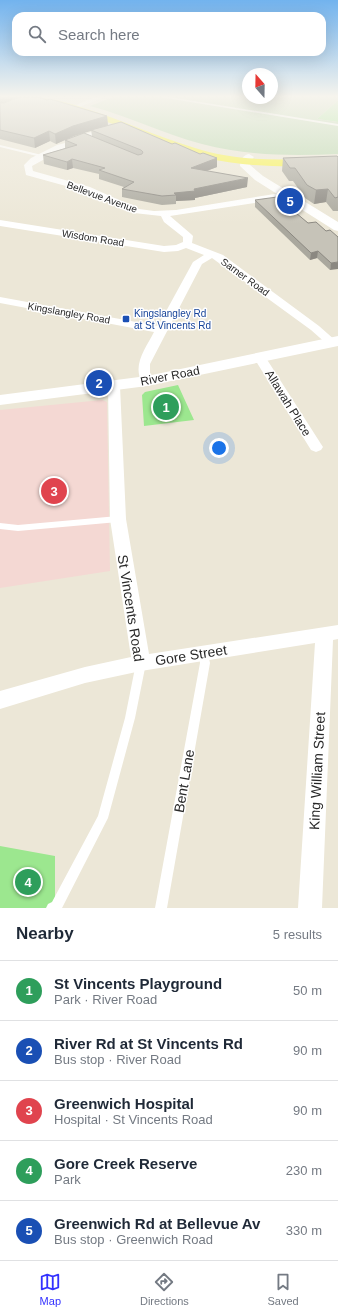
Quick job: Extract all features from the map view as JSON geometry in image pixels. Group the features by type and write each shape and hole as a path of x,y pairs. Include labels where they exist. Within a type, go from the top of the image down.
{"main road":[{"path":"161,139 191,151 247,159 287,163 338,161"},
{"path":"177,139 198,147 247,159 338,158"},
{"path":"247,159 245,164 247,168 260,178 338,227"},
{"name":"River Road","path":"0,400 147,381 335,342"}],"street":[{"name":"Bellevue Avenue","path":"76,139 72,144 60,147 41,156 28,165 29,173 87,189 138,211 164,214 288,195"},
{"path":"164,214 167,220 188,236 188,241 186,244"},
{"name":"Wisdom Road","path":"0,223 164,249 178,248 186,244"},
{"name":"Sarner Road","path":"186,244 212,254 335,342"},
{"path":"147,381 144,373 144,364 161,330 198,262 212,254"},
{"name":"Kingslangley Road","path":"0,300 161,330"},
{"name":"Allawah Place","path":"260,358 316,447"},
{"name":"St Vincents Road","path":"114,386 118,519 141,663"},
{"name":"Gore Street","path":"0,700 85,675 141,663 331,633"},
{"name":"King William Street","path":"310,908 331,633"}],"lane":[{"path":"0,146 41,156"},
{"path":"0,526 18,528 118,519"},
{"name":"Bent Lane","path":"160,908 205,663 204,653"},
{"name":"St Vincents Road","path":"52,908 56,907 103,818 130,718 141,663"}],"shaded area":[{"path":"102,400 107,402 110,571 0,588 0,410"}],"green space":[{"path":"186,139 338,139 338,154 304,155 253,153 202,144"},
{"path":"178,385 194,420 144,426 142,395 145,392"},
{"path":"0,846 55,856 55,908 0,908"}],"building":[{"path":"67,139 100,139 138,155 142,154 143,152 114,139 161,139 172,144 175,143 200,154 203,153 217,158 191,168 248,178 194,189 195,191 174,193 176,195 162,196 122,189 134,182 99,170 105,168 72,159 67,162 43,155 77,145 65,140"},
{"path":"337,156 338,197 335,198 328,189 316,190 307,185 295,168 290,168 283,158"},
{"path":"277,197 308,223 316,222 326,231 330,230 338,237 338,262 331,263 318,251 311,253 255,200"}],"place":[{"name":"Greenwich Rd at Bellevue Av","path":"290,201"},
{"name":"Kingslangley Rd at St Vincents Rd","path":"126,319"},
{"name":"River Rd at St Vincents Rd","path":"99,383"},
{"name":"St Vincents Playground","path":"166,407"},
{"name":"Greenwich Hospital","path":"54,491"},
{"name":"Gore Creek Reserve","path":"28,882"}]}
